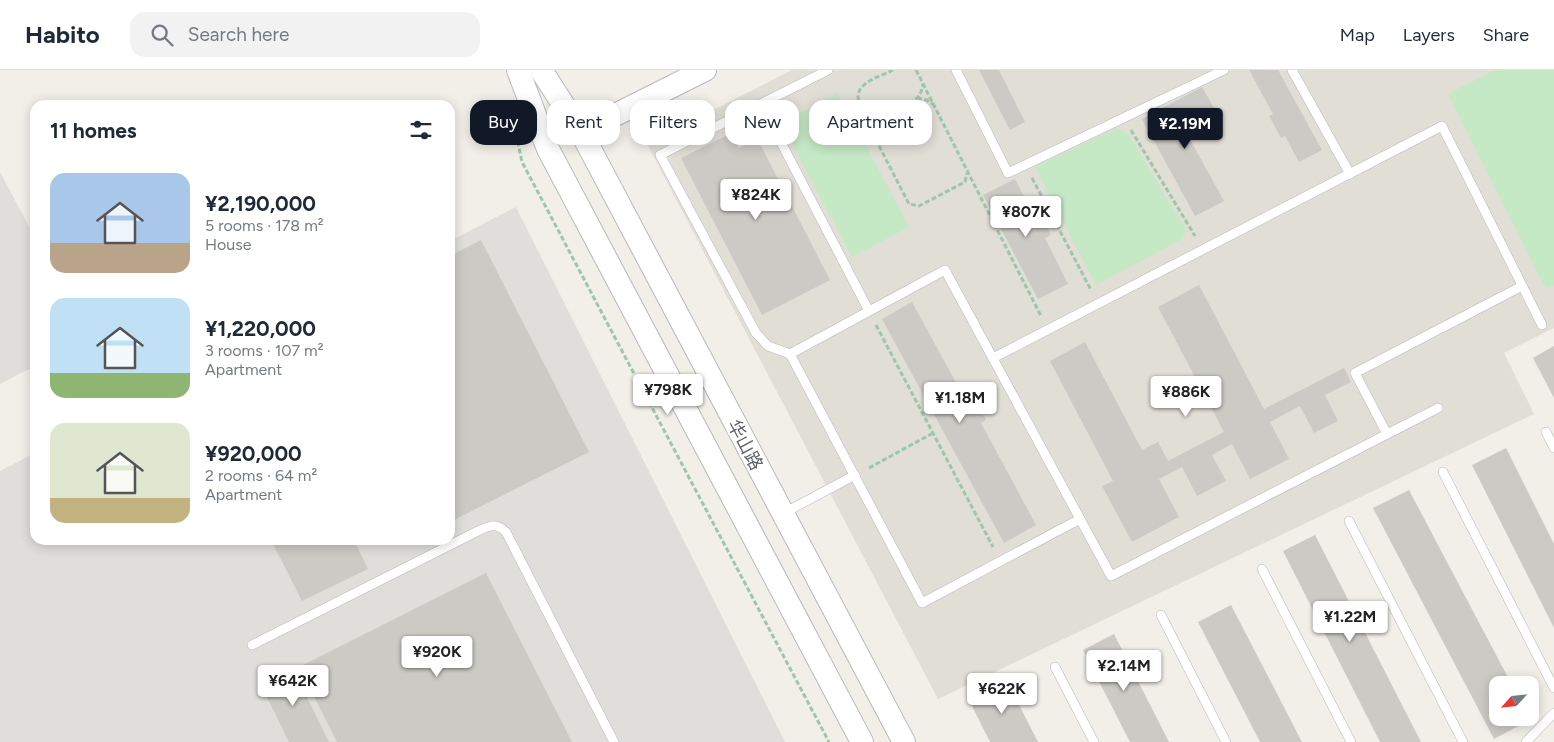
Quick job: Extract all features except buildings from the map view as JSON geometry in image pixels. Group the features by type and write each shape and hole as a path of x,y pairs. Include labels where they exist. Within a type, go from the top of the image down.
{"street":[{"name":"华山路","path":"518,70 548,149 862,742"},
{"name":"华山路","path":"541,70 560,100"},
{"path":"620,112 705,70"},
{"name":"华山路","path":"588,145 904,742"}],"lane":[{"path":"769,100 828,70"},
{"path":"956,70 1008,173 1224,70"},
{"path":"1292,70 1350,174"},
{"path":"725,122 660,154 756,333 768,346 790,354 922,603 1080,519"},
{"path":"993,358 1442,126 1542,325"},
{"path":"782,145 869,311"},
{"path":"790,354 945,270 1111,576 1438,408"},
{"path":"1386,434 1355,373 1522,286"},
{"path":"1546,432 1554,448"},
{"path":"1443,472 1554,688"},
{"path":"782,514 855,475"},
{"path":"1349,521 1463,742"},
{"path":"455,543 491,525 500,527 506,532 614,742"},
{"path":"252,645 450,545"},
{"path":"1262,569 1351,742"},
{"path":"1161,615 1226,742"},
{"path":"1056,667 1094,742"},
{"path":"1526,742 1554,712"}],"path":[{"path":"858,100 857,93 862,86 893,70"},
{"path":"916,70 1048,330"},
{"path":"913,100 917,98 922,90 923,83"},
{"path":"917,98 927,100 934,105"},
{"path":"1123,118 1204,249"},
{"path":"518,145 522,162 829,742"},
{"path":"879,145 909,204 912,206 919,206 965,182 967,171"},
{"path":"1025,164 1098,304"},
{"path":"869,311 1000,562"},
{"path":"855,475 933,433"}],"shaded area":[{"path":"792,70 1554,70 1554,328 1504,353 1534,414 938,699 648,145 715,145 715,109 725,104 725,145 799,145 799,100 733,100"},
{"path":"0,172 30,229 30,369 0,384"},
{"path":"516,207 785,742 0,742 0,471 30,456 30,545 455,545 455,238"}],"green space":[{"path":"1495,70 1554,70 1554,285 1546,289 1448,94"},
{"path":"838,93 842,100 825,100"},
{"path":"809,108 809,145 866,145 909,227 852,257 793,145 799,145 799,114"},
{"path":"1117,128 1122,129 1131,139 1186,230 1182,239 1096,285 1035,167"}]}
